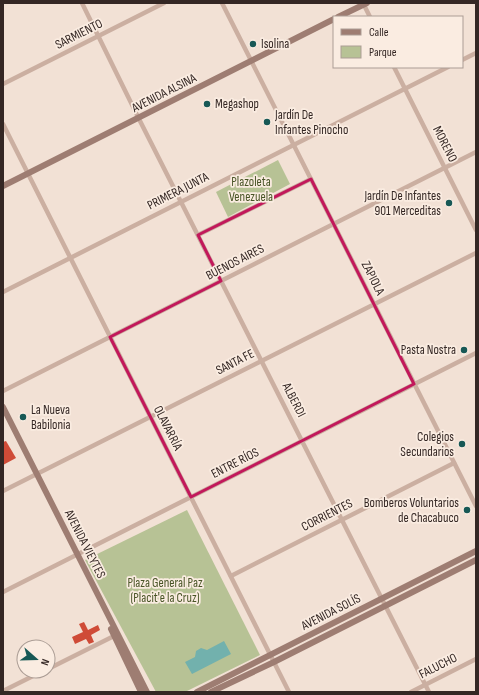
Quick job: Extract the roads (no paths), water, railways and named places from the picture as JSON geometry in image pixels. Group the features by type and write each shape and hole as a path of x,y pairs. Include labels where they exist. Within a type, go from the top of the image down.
{"main road":[{"path":"340,16 364,3"},
{"name":"AVENIDA ALSINA","path":"3,186 139,119 333,20"},
{"name":"AVENIDA VIEYTES","path":"3,406 141,692"},
{"name":"AVENIDA VIEYTES","path":"3,415 36,475"},
{"name":"AVENIDA SOLÍS","path":"197,692 476,551"},
{"name":"AVENIDA VIEYTES","path":"76,556 147,692"},
{"name":"AVENIDA SOLÍS","path":"211,692 274,662 476,560"}],"street":[{"name":"ALBERDI","path":"82,3 428,692"},
{"name":"SARMIENTO","path":"3,84 164,3"},
{"name":"ZAPIOLA","path":"222,3 476,506"},
{"path":"364,3 370,16"},
{"path":"463,60 476,53"},
{"name":"MORENO","path":"394,68 476,230"},
{"name":"PRIMERA JUNTA","path":"3,292 446,68"},
{"name":"OLAVARRÍA","path":"3,124 289,692"},
{"name":"BUENOS AIRES","path":"3,391 476,152"},
{"path":"198,236 311,179"},
{"name":"SANTA FE","path":"3,491 476,253"},
{"name":"ENTRE RÍOS","path":"3,592 476,353"},
{"name":"CORRIENTES","path":"231,576 454,463"},
{"path":"56,665 114,636"},
{"name":"FALUCHO","path":"411,692 476,659"},
{"path":"3,691 27,679"}],"water":[{"path":"224,641 231,654 192,674 185,662 195,657 196,651 201,648 207,650"}],"place":[{"name":"Isolina","path":"253,44"},
{"name":"Megashop","path":"207,104"},
{"name":"Jardín De Infantes Pinocho","path":"267,122"},
{"name":"Jardín De Infantes 901 Merceditas","path":"449,203"},
{"name":"Pasta Nostra","path":"464,350"},
{"name":"La Nueva Babilonia","path":"23,417"},
{"name":"Colegios Secundarios","path":"462,444"},
{"name":"Bomberos Voluntarios de Chacabuco","path":"467,510"}],"park label":[{"name":"Plazoleta Venezuela","path":"251,190"},
{"name":"Plaza General Paz (Placit'e la Cruz)","path":"165,590"}]}
